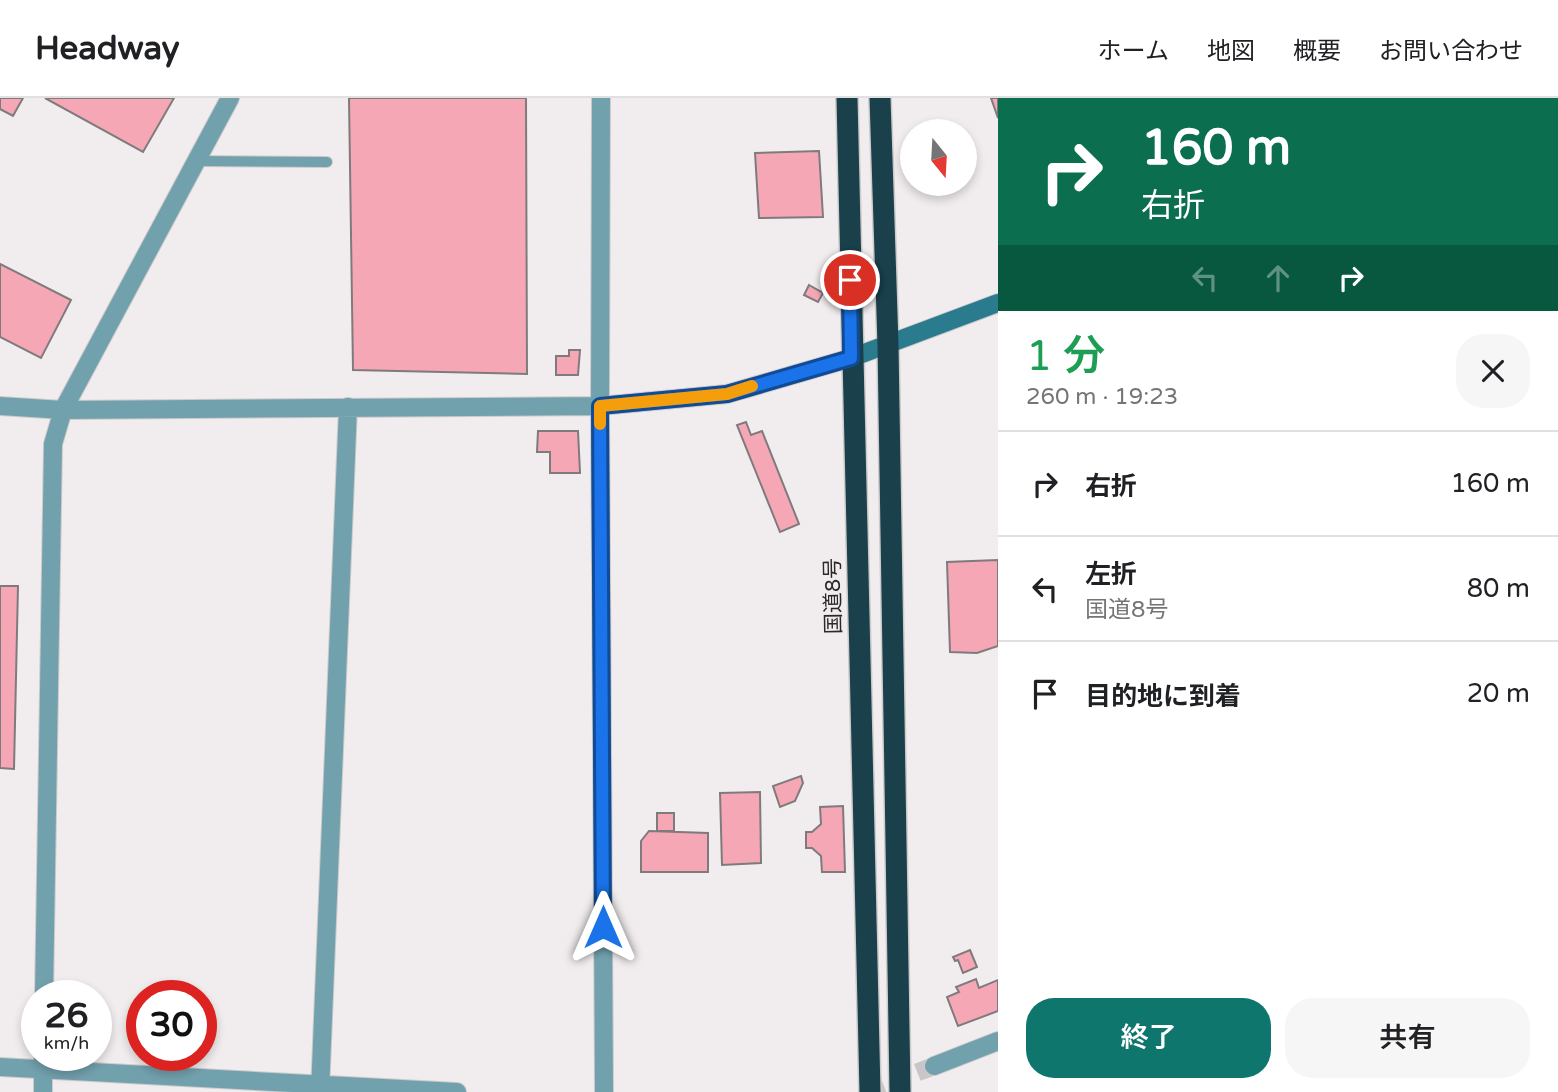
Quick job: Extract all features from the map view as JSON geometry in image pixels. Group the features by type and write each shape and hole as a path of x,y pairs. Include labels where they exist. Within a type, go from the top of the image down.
{"highway":[{"name":"国道8号","path":"847,98 870,1092"},
{"path":"880,98 888,345 900,1092"}],"street":[{"path":"44,980 52,444 63,410 230,98"},
{"path":"601,98 604,1092"},
{"path":"0,406 63,410 600,406 727,394 851,358 998,303"},
{"path":"320,1088 348,407"},
{"path":"934,1066 998,1041"},
{"path":"0,1067 21,1065"},
{"path":"112,1069 320,1088 457,1092"},
{"path":"43,1071 43,1092"}],"lane":[{"path":"196,161 327,162"}],"building":[{"path":"0,98 23,98 13,116 0,109"},
{"path":"45,98 174,98 143,152"},
{"path":"349,98 526,98 527,374 353,370"},
{"path":"991,98 998,98 998,118"},
{"path":"819,151 823,217 759,218 755,153"},
{"path":"0,264 71,300 41,358 0,337"},
{"path":"809,285 823,293 818,302 804,295"},
{"path":"569,350 580,350 578,375 556,375 556,356 569,356"},
{"path":"746,422 751,435 762,431 799,524 780,532 737,425"},
{"path":"538,431 578,431 580,473 550,473 550,452 537,452"},
{"path":"998,560 998,646 977,653 950,652 947,562"},
{"path":"0,586 18,586 14,769 0,768"},
{"path":"801,776 803,783 795,801 780,807 773,786"},
{"path":"760,792 761,863 722,865 720,793"},
{"path":"843,806 845,872 822,872 821,856 812,848 806,848 806,832 812,832 821,824 820,807"},
{"path":"657,813 674,813 674,831 657,831"},
{"path":"649,831 708,833 708,872 641,872 641,841"},
{"path":"970,950 977,967 963,973 958,960 955,961 953,957"},
{"path":"976,979 979,988 998,980 998,1011 958,1026 947,997 959,992 956,987"}],"tunnel":[{"path":"867,1092 934,1066"}],"slow traffic":[{"path":"600,424 600,406 727,394 752,386"}],"route":[{"path":"603,927 600,406 727,394 851,358 850,280"}]}
